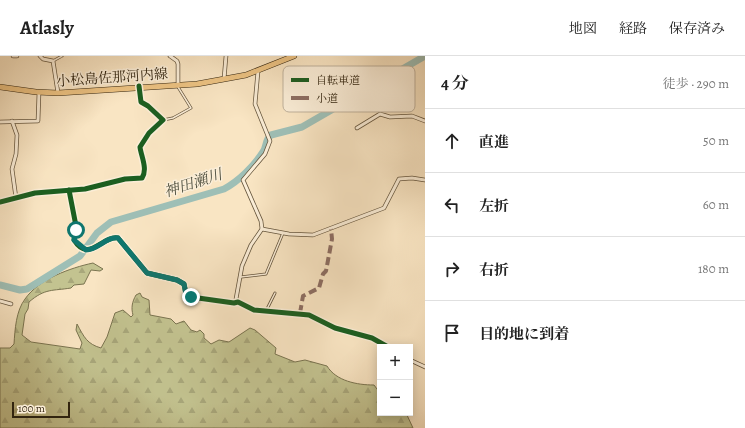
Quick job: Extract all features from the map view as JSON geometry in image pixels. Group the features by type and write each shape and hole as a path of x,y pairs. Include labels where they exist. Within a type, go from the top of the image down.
{"main road":[{"name":"小松島佐那河内線","path":"0,87 58,93 139,86 178,85 224,79 258,71 294,56"}],"street":[{"path":"40,56 43,59 53,61 58,93"},
{"path":"170,56 177,61 178,85"},
{"path":"224,79 226,56"},
{"path":"238,302 236,299 242,266 251,246 262,230 261,221 243,180 265,154 268,137 255,104 258,71"},
{"path":"0,202 43,192 85,189 125,179 142,178 144,172 140,147 149,133 162,123 163,120 148,106 141,102 139,86"},
{"path":"0,122 38,121 39,92"},
{"path":"357,128 380,114 390,117 412,116 425,122"},
{"path":"12,121 17,135 16,154 12,169 16,198"},
{"path":"262,230 313,235 341,226 384,208 399,178 425,180"},
{"path":"69,190 76,226 74,240 85,249 91,249 110,239 118,238 147,273 177,280 184,284 186,294 197,298 213,300"},
{"path":"0,301 11,304"},
{"path":"234,303 238,302 247,307 266,311 309,314 335,328 372,338 383,344"},
{"path":"413,361 425,367"}],"lane":[{"path":"53,61 62,56"},
{"path":"163,120 174,118 191,108 178,85"},
{"path":"241,277 266,274 283,233"},
{"path":"266,311 275,293"}],"green space":[{"path":"93,263 103,269 100,271 91,270 84,284 74,285 71,288 45,292 29,302 28,309 25,314 22,335 31,342 80,349 82,343 76,330 77,324 89,342 101,348 107,337 115,313 123,310 131,317 133,315 132,307 134,300 136,295 140,293 142,297 149,300 150,315 171,319 176,324 184,321 191,330 197,332 200,330 204,334 204,338 211,344 219,340 229,342 250,328 255,330 276,348 275,354 295,362 305,360 327,366 341,379 354,383 374,385 377,389 377,416 407,416 413,428 0,428 0,348 10,348 14,344 16,320 22,304 31,292 56,275"}],"waterway":[{"name":"神田瀬川","path":"408,66 425,56"},
{"name":"神田瀬川","path":"0,285 20,290 27,289 80,256 97,233 111,222 230,186 246,173 255,163 263,152 271,135 302,127 328,112"}],"tunnel":[{"path":"213,300 234,303"}],"marked path":[{"path":"300,313 303,296 319,288 323,274 326,271 332,239 331,229"}],"cycle path":[{"path":"0,202 35,193 85,189 125,179 142,178 144,174 144,167 140,147 149,133 163,120 148,106 141,102 139,86"},
{"path":"69,190 76,226 74,240 80,247 90,249 106,240 118,238 147,273 177,280 184,284 186,294 191,297 234,303 238,302 254,310 309,315 335,328 372,338 383,344"}],"route":[{"path":"76,230 74,240 86,250 89,250 110,239 118,238 124,243 134,259 147,273 182,282 185,287 184,292 191,297"}]}
